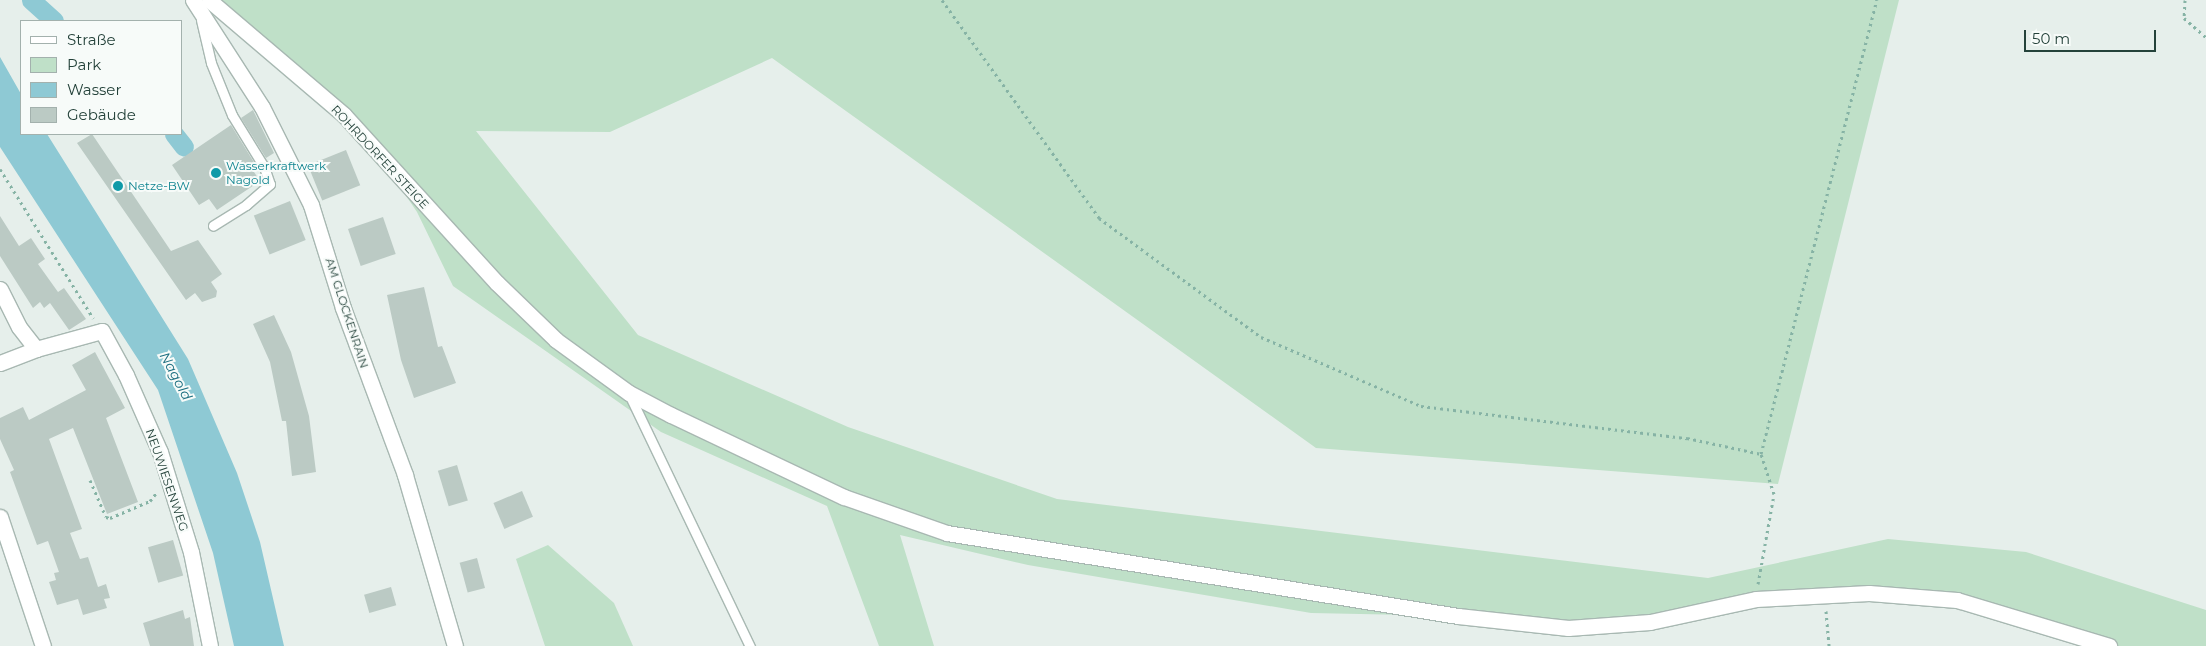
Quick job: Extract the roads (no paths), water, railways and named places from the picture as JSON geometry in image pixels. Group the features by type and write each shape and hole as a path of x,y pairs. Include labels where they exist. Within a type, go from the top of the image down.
{"street":[{"name":"ROHRDORFER STEIGE","path":"200,3 344,115 497,283 556,340 629,393 844,497 947,533 1458,616 1568,628 1650,622 1756,599 1869,593 1957,600 2109,646"},
{"name":"AM GLOCKENRAIN","path":"200,3 262,107 311,205 343,308 405,475 455,646"},
{"path":"0,289 19,327 36,349 0,363"},
{"name":"NEUWIESENWEG","path":"36,349 102,331 126,375 160,452 191,552 210,646"},
{"path":"0,517 43,646"}],"lane":[{"path":"200,3 212,63 232,115 264,167 270,184 246,205 213,226"},
{"path":"629,393 750,646"}],"water":[{"name":"Nagold","path":"0,57 20,92 20,135 48,135 188,359 237,473 260,542 284,646 234,646 213,553 158,390 0,147"}],"waterway":[{"path":"31,0 53,20"},
{"path":"175,135 184,147"}],"place":[{"name":"Wasserkraftwerk Nagold","path":"216,173"},
{"name":"Netze-BW","path":"118,186"}]}
